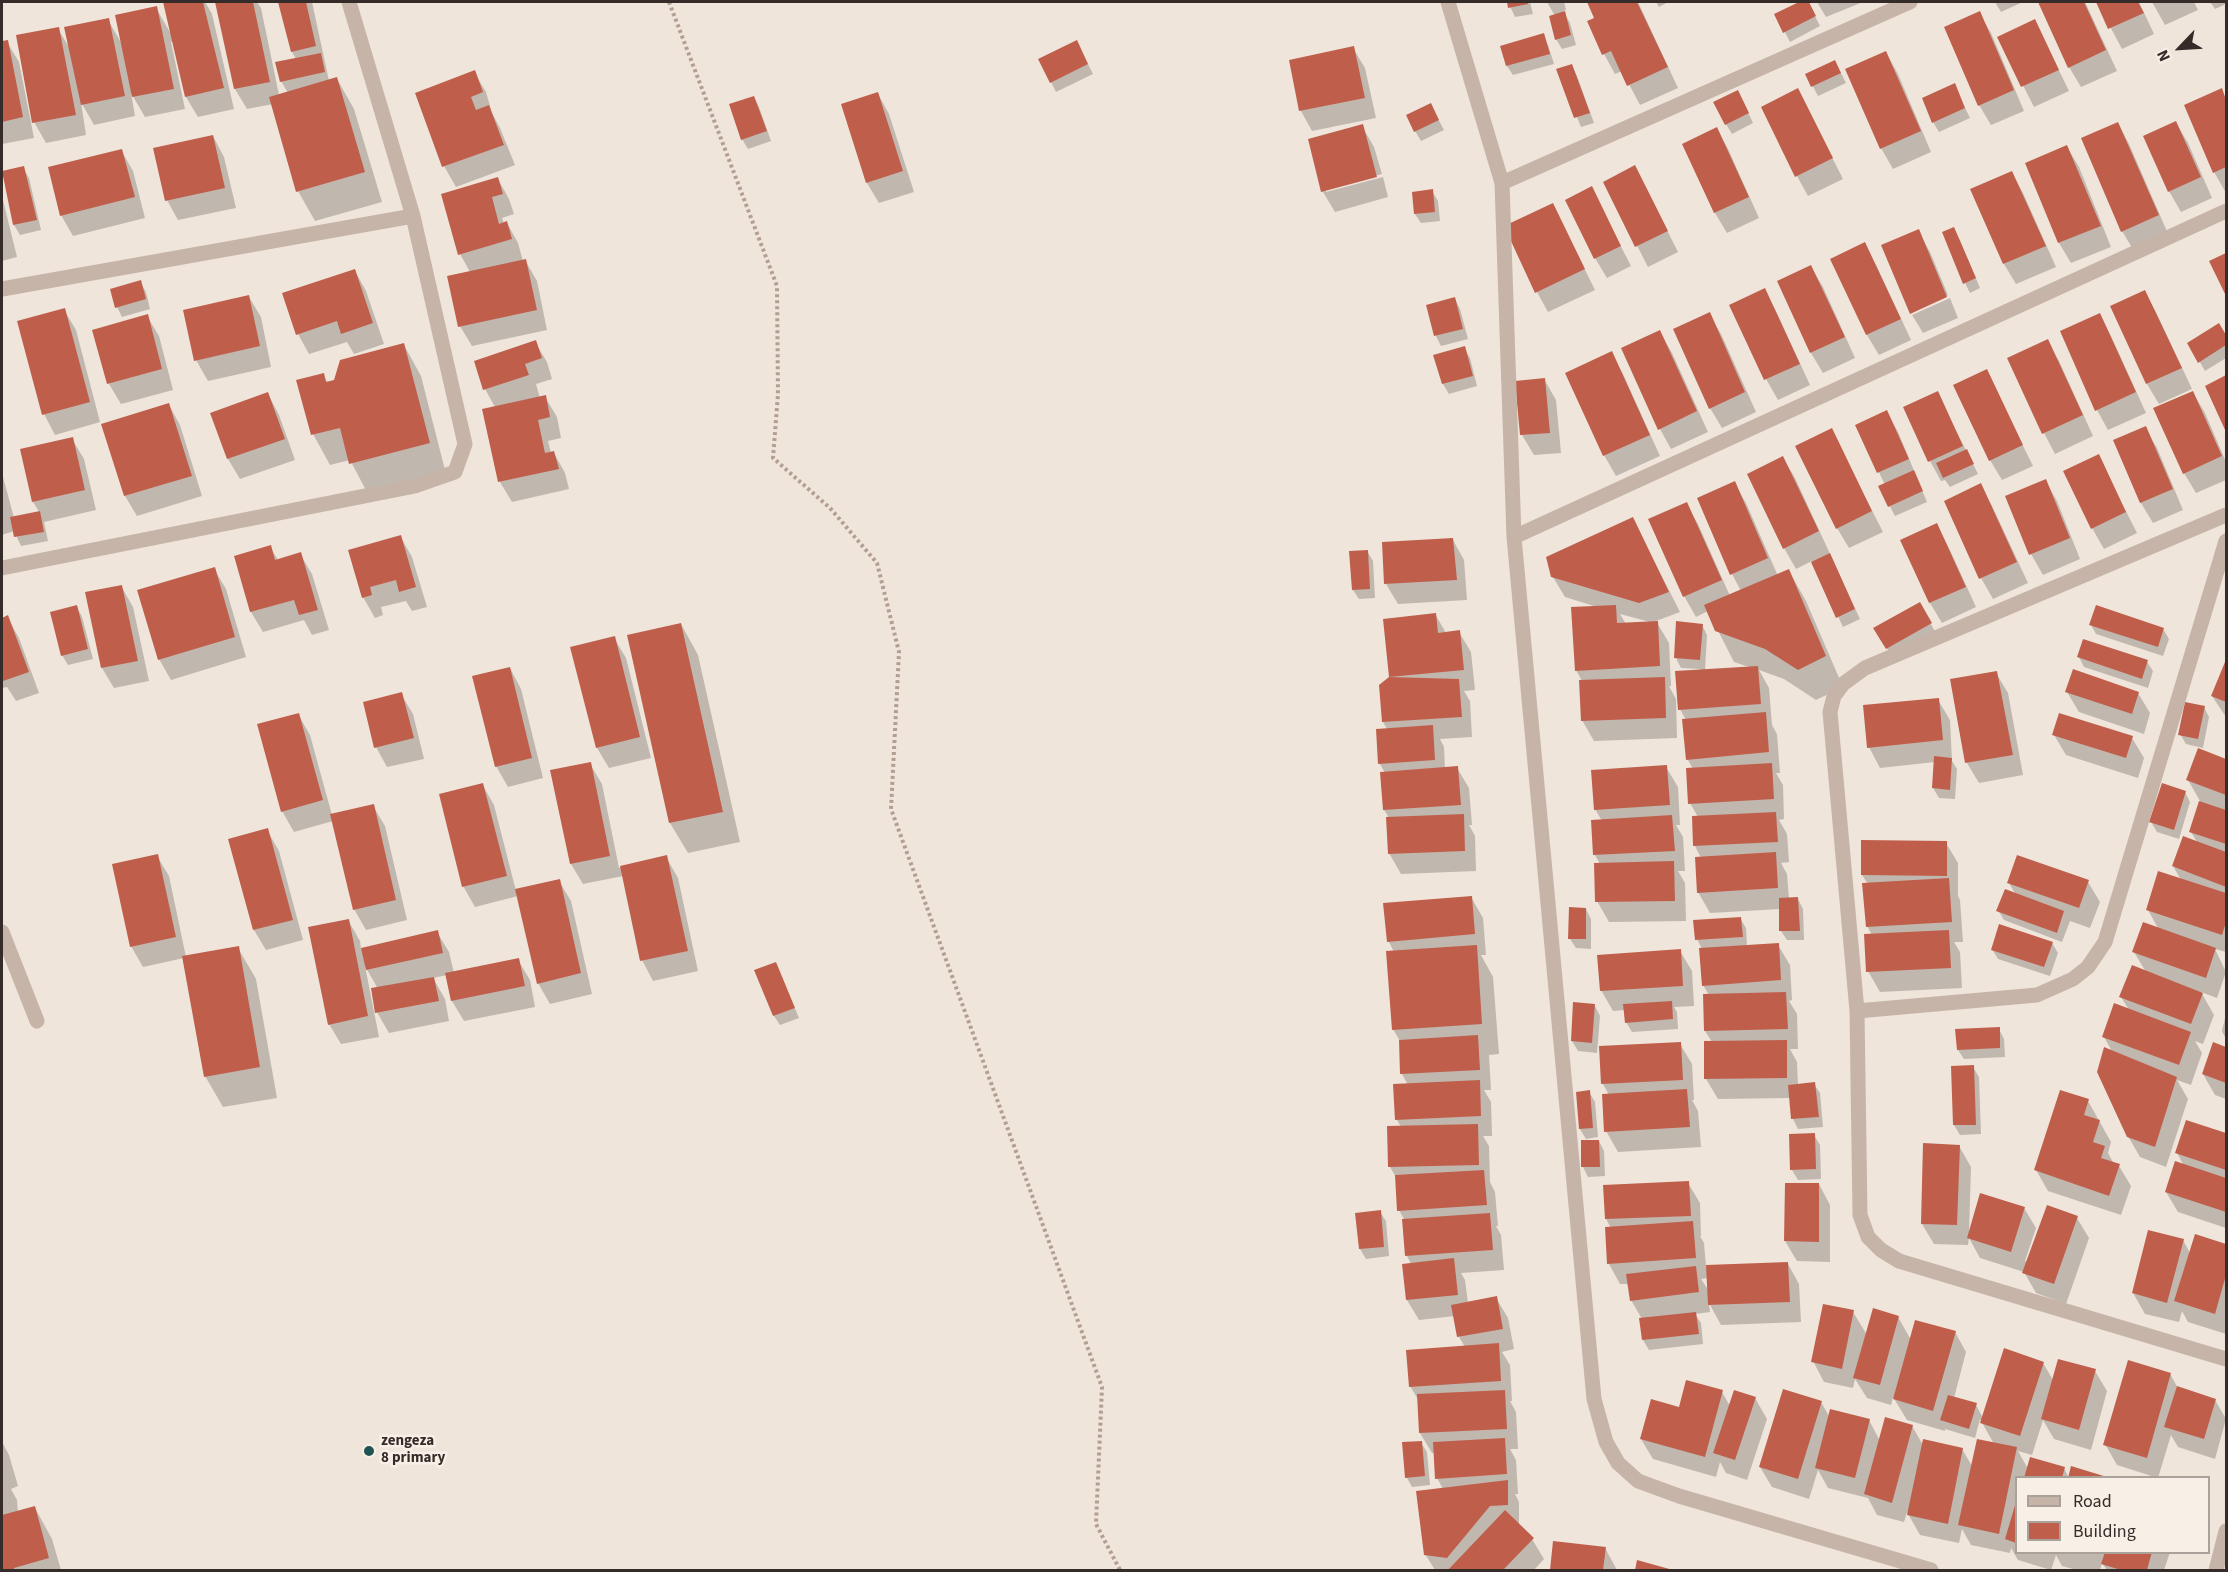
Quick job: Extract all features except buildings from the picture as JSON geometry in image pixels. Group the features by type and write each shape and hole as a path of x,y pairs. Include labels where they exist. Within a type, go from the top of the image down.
{"street":[{"path":"2,568 416,486 455,472 465,444 413,216 349,2"},
{"path":"1448,2 1502,183 1514,537 1594,1399 1606,1442 1618,1463 1638,1481 1679,1496 1931,1570"},
{"path":"1502,183 1910,2"},
{"path":"1514,537 2226,211"},
{"path":"2,289 413,216"},
{"path":"2226,515 1865,668 1843,684 1834,696 1830,712 1857,1011 1860,1215 1868,1237 1881,1250 1899,1261 2226,1359"},
{"path":"1857,1011 2037,995 2073,979 2088,967 2105,942 2226,542"},
{"path":"2,932 37,1021"},
{"path":"2216,1570 2226,1531"}],"path":[{"path":"669,2 777,286 777,394 773,458 830,508 877,562 899,651 891,809 1102,1387 1096,1524 1120,1570"}],"place":[{"name":"zengeza 8 primary","path":"369,1451"}]}
